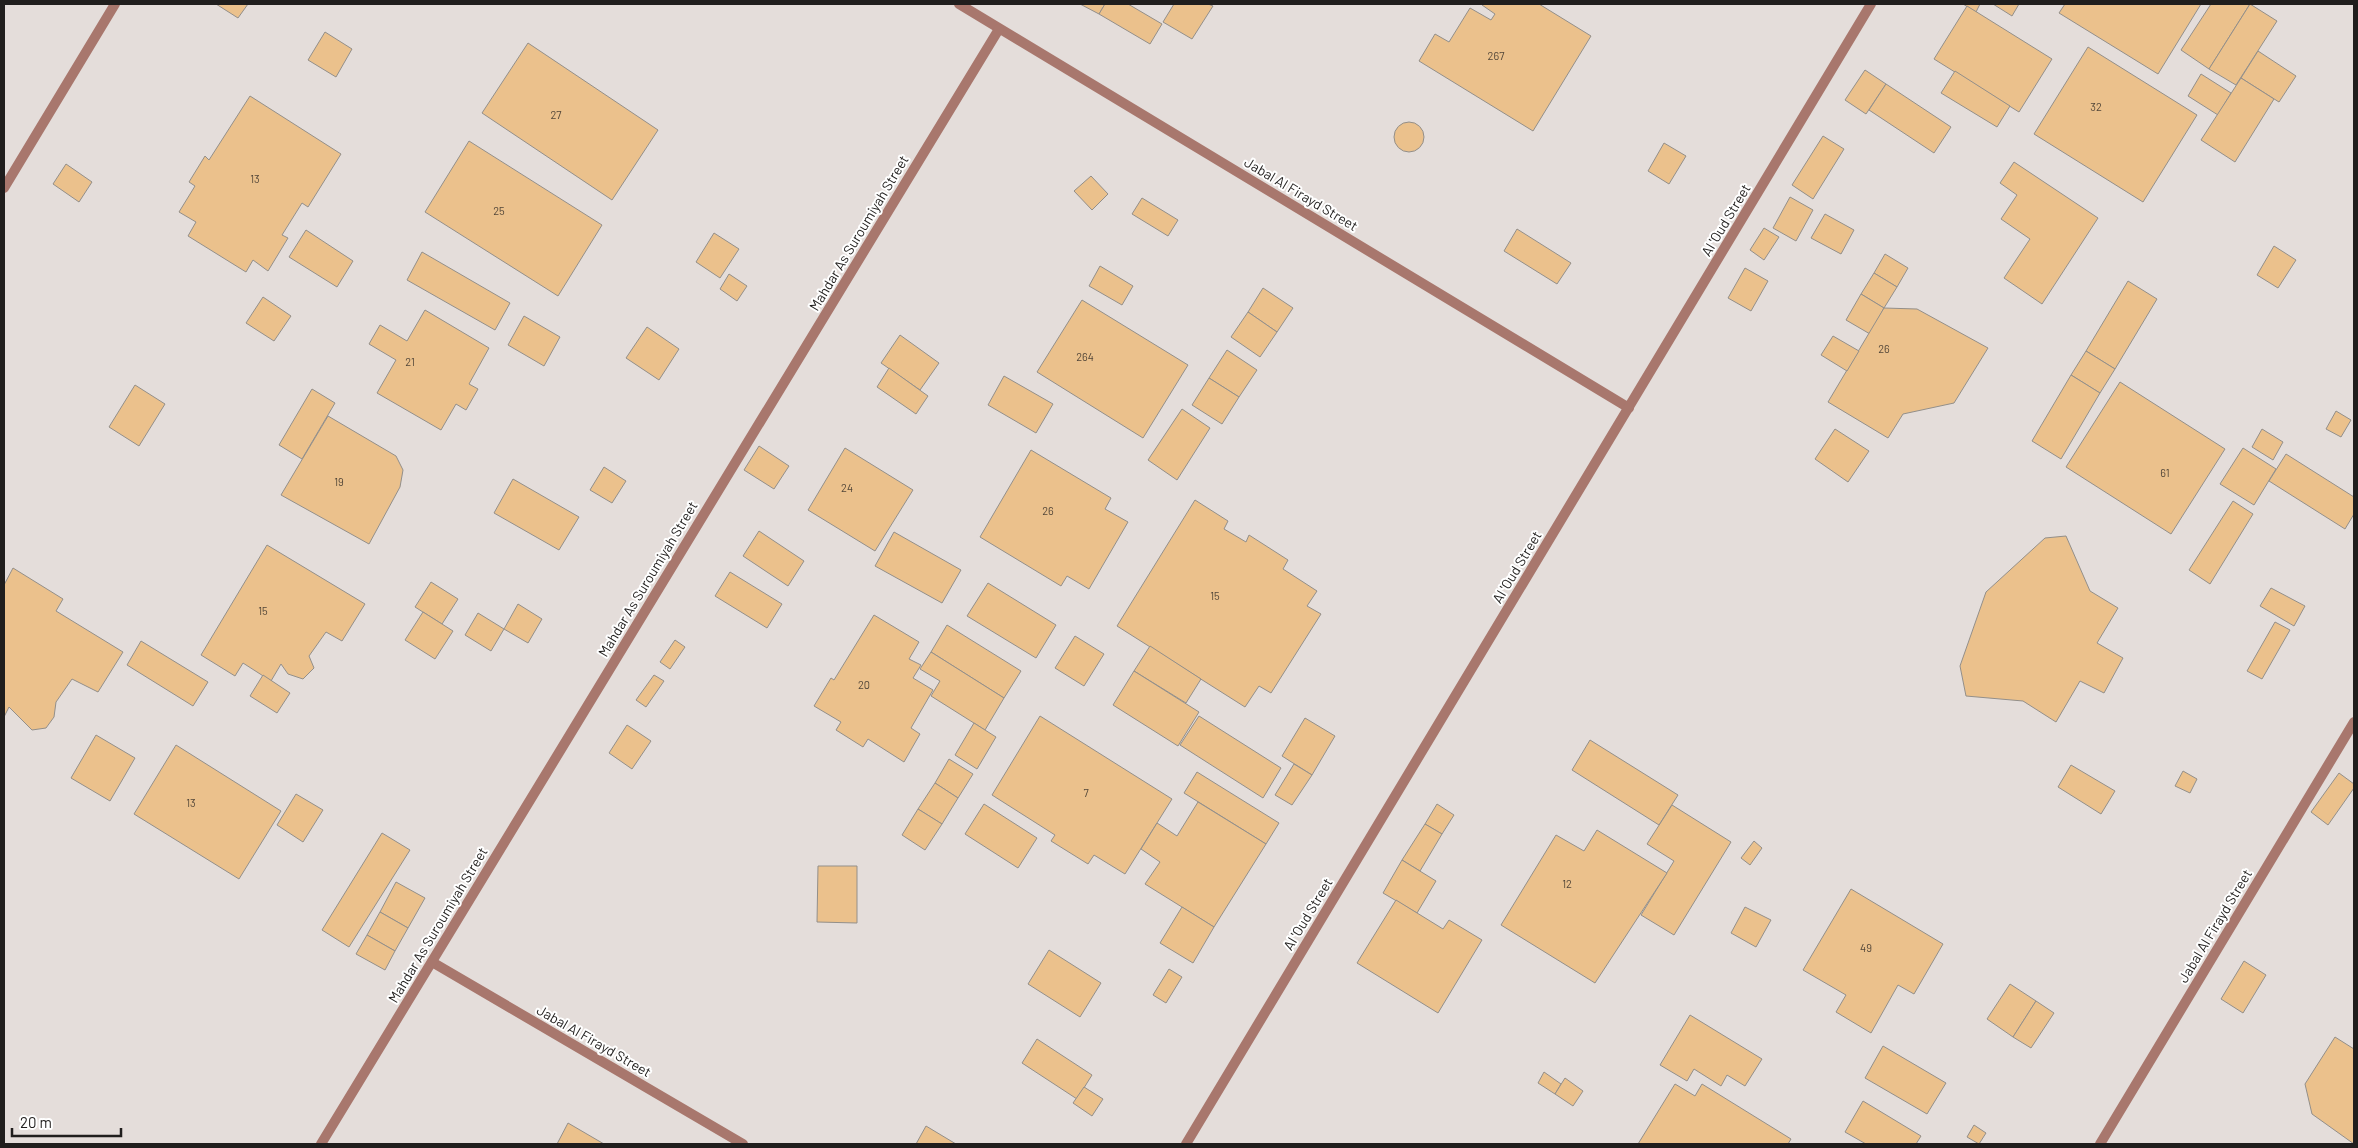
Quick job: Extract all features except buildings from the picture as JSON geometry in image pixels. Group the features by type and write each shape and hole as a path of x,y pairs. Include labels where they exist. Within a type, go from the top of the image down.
{"street":[{"path":"4,188 115,4"},
{"name":"Jabal Al Firayd Street","path":"959,4 1630,408"},
{"name":"Al 'Oud Street","path":"1186,1144 1630,408 1871,4"},
{"name":"Mahdar As Suroumiyah Street","path":"321,1144 999,29"},
{"name":"Jabal Al Firayd Street","path":"2100,1144 2354,722"},
{"name":"Jabal Al Firayd Street","path":"432,962 743,1144"}]}
